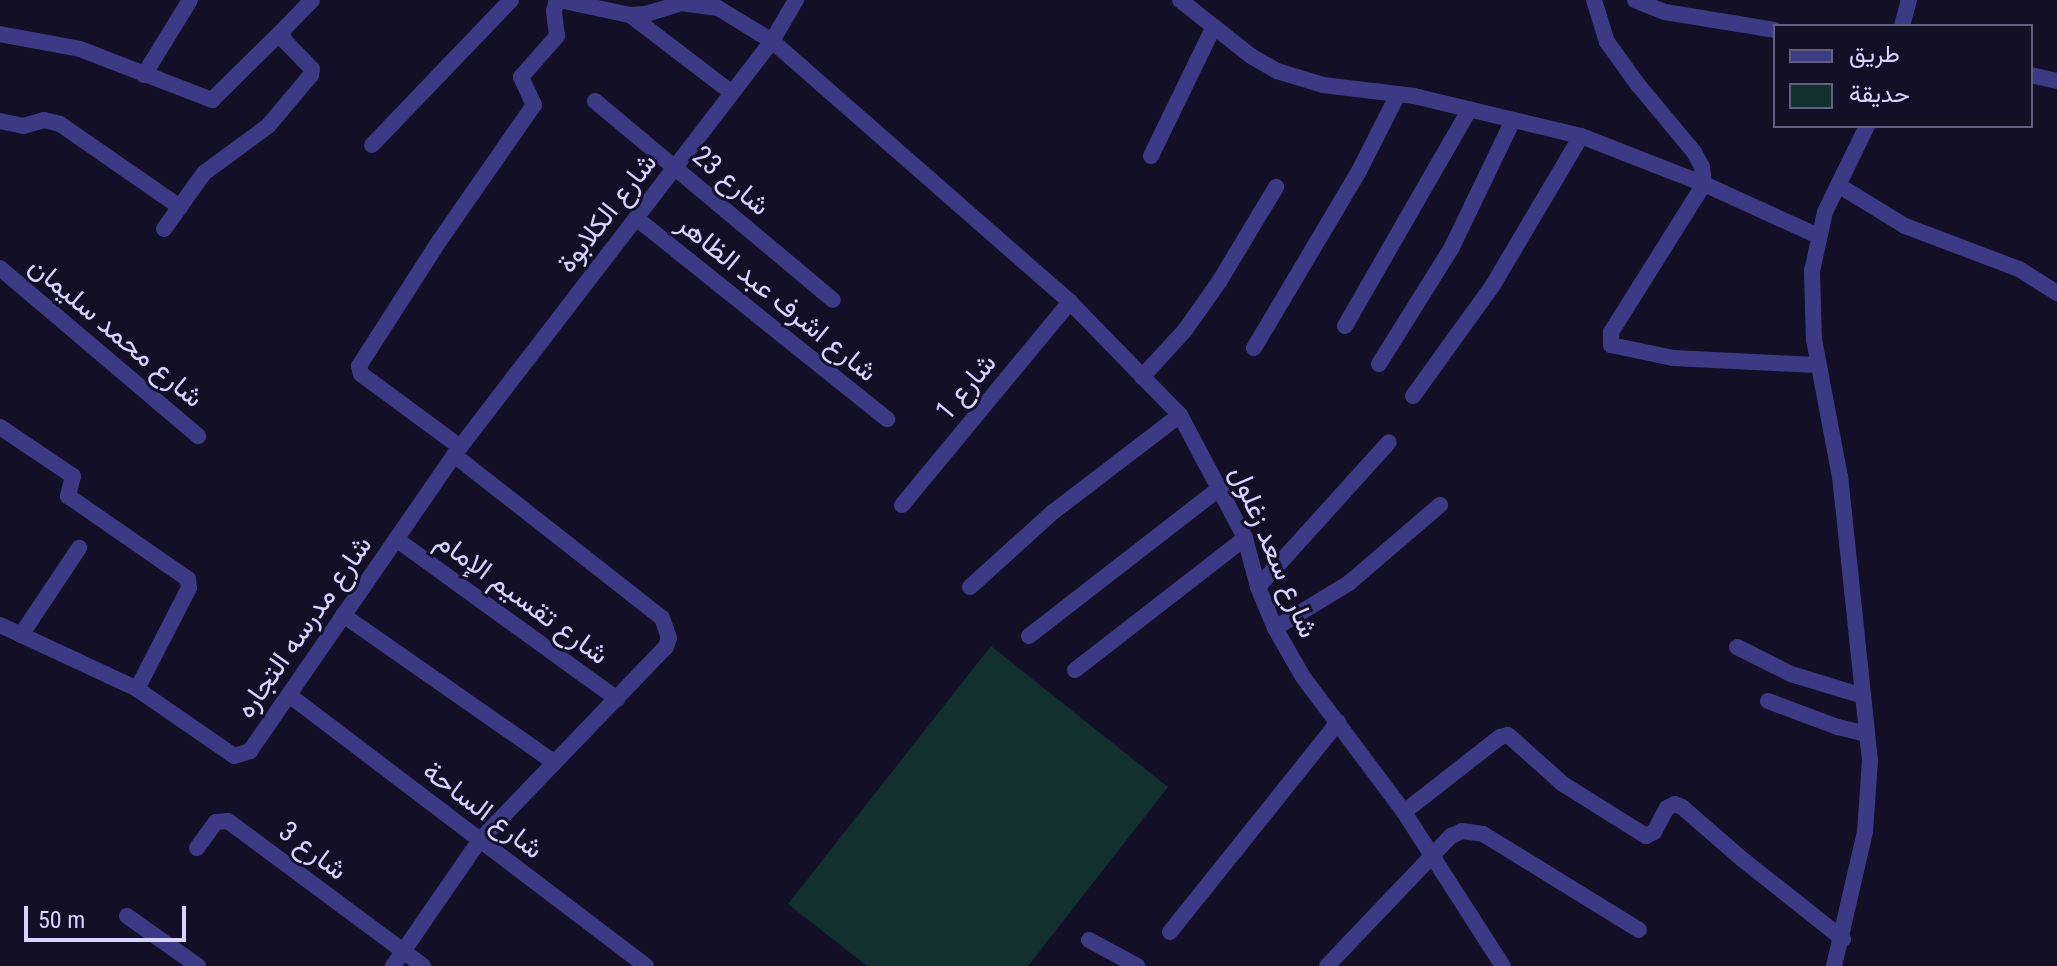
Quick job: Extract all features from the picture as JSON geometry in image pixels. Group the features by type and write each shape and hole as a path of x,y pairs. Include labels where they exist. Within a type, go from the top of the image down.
{"street":[{"path":"144,75 190,0"},
{"path":"0,34 80,49 207,100 216,99 312,0"},
{"path":"372,145 511,0"},
{"path":"393,966 480,840 666,647 668,627 662,618 361,374 359,366 440,240 534,105 521,77 557,36 554,11 558,0 630,15 732,93"},
{"name":"شارع الكلابوة","path":"457,451 772,41 796,0"},
{"path":"1180,0 1277,71 1323,85 1398,94 1581,136 1704,184 1818,236"},
{"path":"1594,0 1607,42 1694,152 1702,167 1704,184 1617,322 1609,337 1611,345 1673,358 1818,365"},
{"path":"1635,0 1665,12 1773,30"},
{"path":"1903,24 1909,0"},
{"name":"شارع سعد زغلول","path":"630,15 646,14 681,3 700,3 718,8 772,41 1070,302 1180,415 1221,487 1245,538 1258,587 1275,628 1303,677 1404,812 1503,966"},
{"path":"1151,156 1214,26"},
{"path":"164,229 204,173 268,126 311,75 312,69 284,40 282,31"},
{"path":"2033,75 2057,81"},
{"path":"1254,348 1359,171 1398,94"},
{"name":"شارع 23","path":"595,101 833,300"},
{"path":"1345,326 1470,109"},
{"path":"0,121 23,126 44,120 60,124 180,207"},
{"path":"1379,364 1452,247 1513,120"},
{"path":"1834,966 1843,939 1869,797 1867,734 1840,477 1818,365 1812,271 1818,236 1838,185 1866,128"},
{"path":"1413,396 1487,294 1581,136"},
{"path":"1838,185 1905,226 2019,269 2057,293"},
{"path":"1142,377 1194,318 1276,187"},
{"name":"شارع اشرف عبد الظاهر","path":"636,218 887,419"},
{"name":"شارع محمد سليمان","path":"0,268 198,436"},
{"name":"شارع 1","path":"902,505 1070,302"},
{"path":"970,587 1053,512 1180,415"},
{"path":"0,427 73,476 68,496 188,579 189,588 137,689"},
{"path":"1258,587 1389,442"},
{"name":"شارع مدرسه التجاره","path":"0,625 137,689 234,756 250,751 457,451"},
{"path":"1029,636 1221,487"},
{"path":"1275,628 1349,583 1440,505"},
{"path":"1075,670 1245,538"},
{"name":"شارع تقسيم الإمام","path":"396,539 617,699"},
{"path":"21,635 79,548"},
{"path":"343,615 554,762"},
{"path":"1737,647 1801,678 1863,696"},
{"name":"شارع الساحة","path":"289,695 646,966"},
{"path":"1768,701 1838,727 1867,734"},
{"path":"1170,932 1338,722"},
{"path":"1404,812 1500,737 1508,735 1563,784 1646,836 1654,832 1667,808 1675,804 1682,807 1843,939"},
{"name":"شارع 3","path":"197,848 216,822 228,821 423,966"},
{"path":"1327,966 1451,836 1462,831 1483,834 1639,930"},
{"path":"127,916 198,966"},
{"path":"1089,940 1137,966"}],"green space":[{"path":"991,646 1168,787 1028,966 867,966 788,904"}]}
